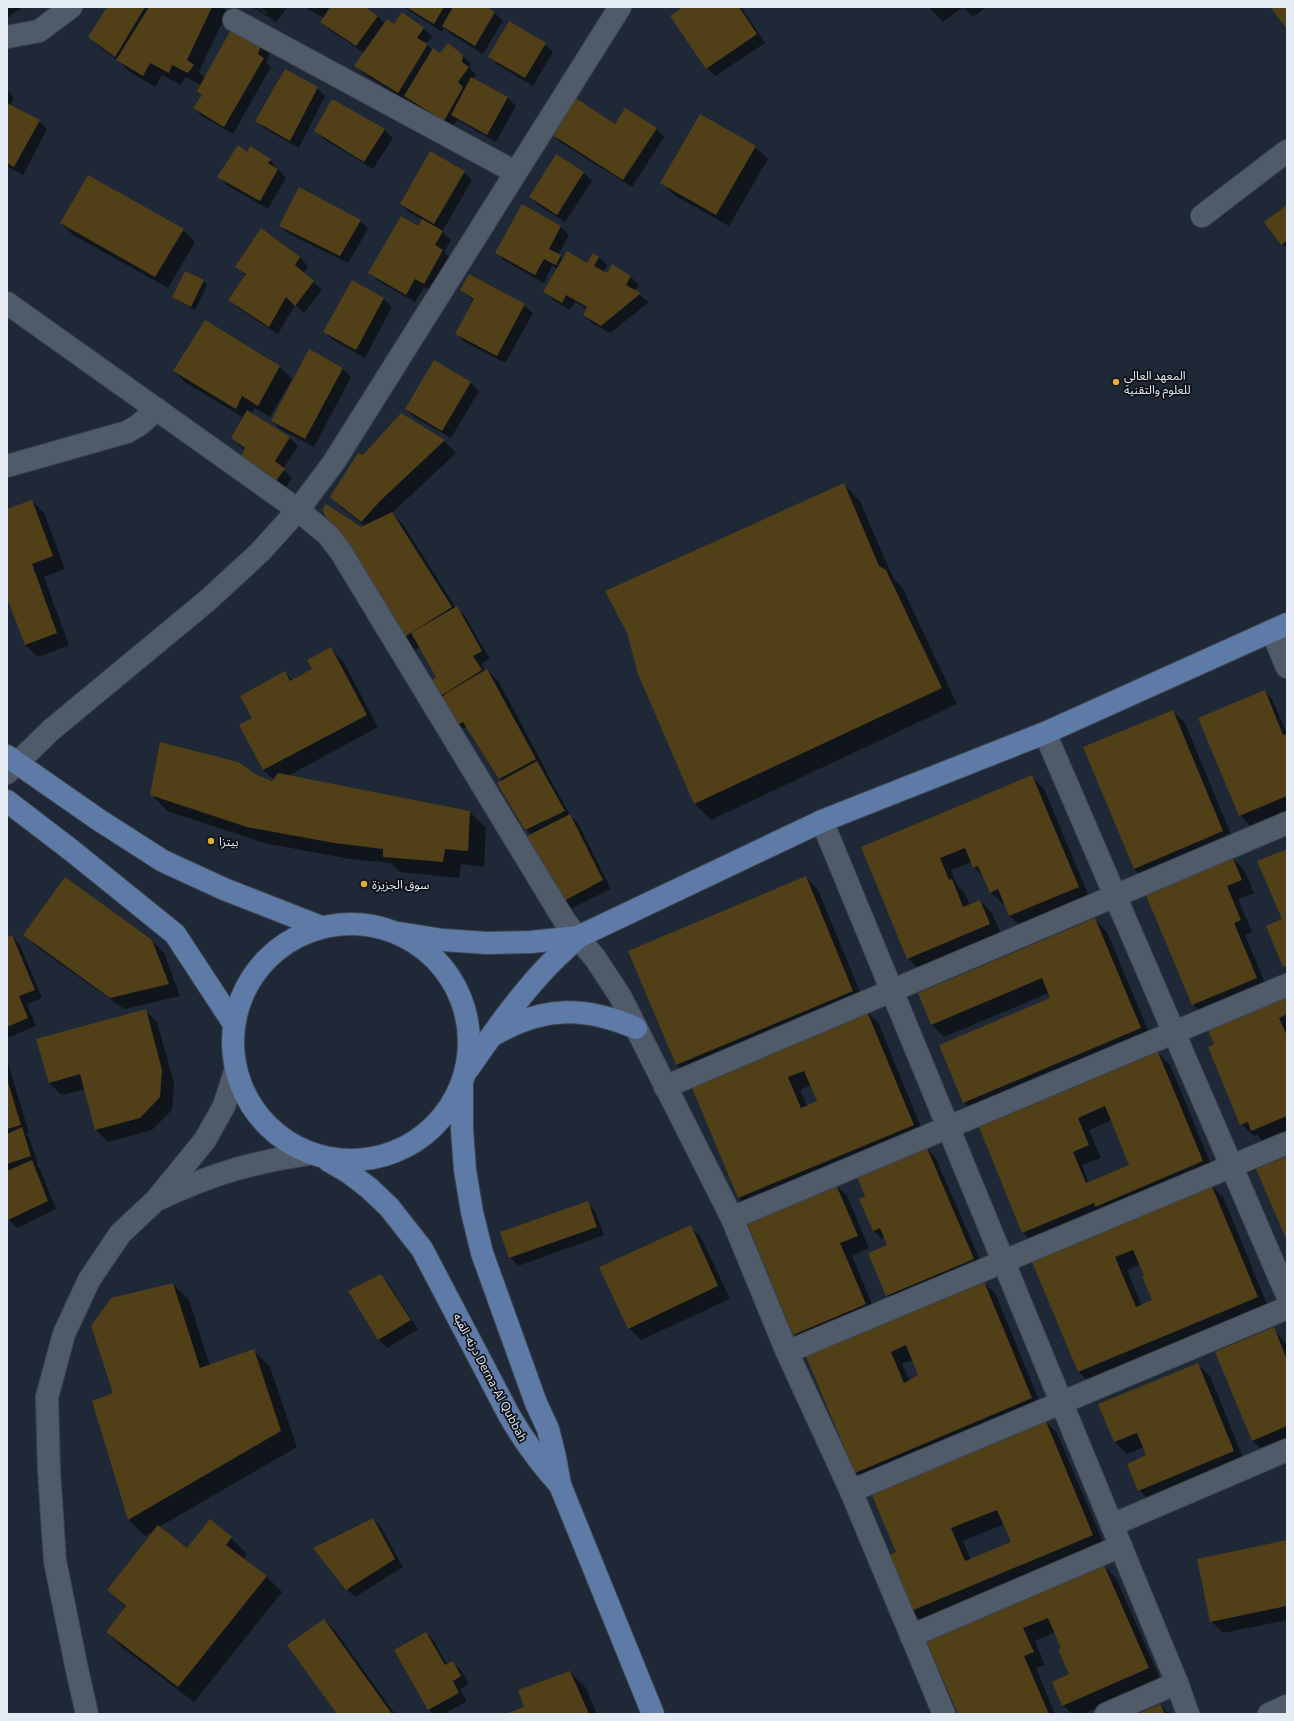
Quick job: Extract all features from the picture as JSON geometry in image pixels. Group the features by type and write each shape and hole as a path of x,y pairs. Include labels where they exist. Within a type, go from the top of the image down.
{"main road":[{"path":"316,1156 353,1161 380,1158 406,1147 429,1132 448,1111 490,1036 545,969 578,937 822,821 1045,732 1279,628"},
{"path":"10,764 163,861 224,889 321,927 338,924 370,925 399,933 443,940 487,943 531,942 578,937"},
{"path":"7,801 77,854 175,934 234,1024"},
{"name":"درنه-القبه Derna-Al Qubbah","path":"321,927 281,947 259,968 243,994 234,1024 232,1046 236,1069 245,1096 262,1120 283,1140 348,1172 369,1188 389,1207 422,1249 509,1415 541,1464 560,1485 653,1714"},
{"path":"399,933 423,948 443,967 458,990 467,1017 470,1044 464,1080 462,1129 465,1170 472,1212 482,1253 534,1396 548,1430 560,1485"},
{"path":"490,1036 508,1026 528,1018 548,1013 592,1013 614,1019 636,1028"}],"street":[{"path":"7,37 39,31 71,7"},
{"path":"10,764 85,700 208,600 260,552 298,510 334,462 514,172 620,7"},
{"path":"234,20 514,172"},
{"path":"1202,216 1287,151"},
{"path":"7,303 298,510 328,535 341,552 550,898 566,923 596,958 636,1028 732,1218 788,1352 851,1491 944,1714"},
{"path":"7,466 127,432 139,425 157,409"},
{"path":"1279,628 1287,667"},
{"path":"1045,732 1287,1295"},
{"path":"822,821 1121,1546 1177,1683 1188,1714"},
{"path":"665,1088 1287,823"},
{"path":"732,1218 1287,985"},
{"path":"87,1714 56,1561 49,1471 47,1397 64,1334 89,1280 120,1234 156,1200 205,1140 224,1106 236,1069"},
{"path":"788,1352 1287,1142"},
{"path":"156,1200 193,1183 230,1170 269,1160 316,1156"},
{"path":"851,1491 1287,1308"},
{"path":"1112,1525 1287,1450"},
{"path":"911,1636 1121,1546"},
{"path":"1106,1714 1177,1683"},
{"path":"1269,1714 1287,1706"}],"building":[{"path":"107,7 145,7 115,57 88,37"},
{"path":"149,7 212,7 187,60 194,65 188,73 172,65 169,73 150,63 143,76 116,60"},
{"path":"331,7 365,7 378,16 356,46 320,22"},
{"path":"406,7 444,7 434,24"},
{"path":"453,7 487,7 495,12 475,46 442,26"},
{"path":"683,7 739,7 757,34 706,69 670,16"},
{"path":"1270,7 1287,7 1287,29"},
{"path":"402,12 424,28 417,38 428,44 398,93 354,66 387,19 394,24"},
{"path":"509,21 546,43 525,78 488,57"},
{"path":"233,26 262,43 258,54 264,58 224,127 193,108 202,95 197,91"},
{"path":"448,43 463,55 462,62 469,67 458,82 463,87 444,121 404,96 433,48 440,53"},
{"path":"285,69 318,87 290,141 255,121"},
{"path":"471,77 508,97 487,135 451,115"},
{"path":"574,97 615,124 625,108 657,128 623,180 551,134"},
{"path":"332,99 385,129 364,162 314,131"},
{"path":"7,103 40,120 14,167 7,163"},
{"path":"700,114 756,146 716,215 660,183"},
{"path":"238,145 247,152 250,146 271,159 268,163 278,169 260,201 217,177"},
{"path":"430,151 465,171 434,224 400,204"},
{"path":"556,154 584,172 557,215 529,197"},
{"path":"88,175 184,229 155,277 60,223"},
{"path":"299,187 361,220 340,256 279,226"},
{"path":"522,204 561,226 549,249 561,255 556,265 544,259 535,275 495,253"},
{"path":"1287,205 1287,241 1281,245 1264,222"},
{"path":"401,216 418,226 422,219 443,231 435,245 443,250 424,284 415,279 406,295 368,273"},
{"path":"261,228 300,257 295,265 314,281 295,306 286,297 269,327 228,300 246,274 235,267"},
{"path":"567,251 587,263 593,253 599,257 594,266 607,273 612,264 631,276 626,285 641,293 601,326 583,315 587,307 566,295 562,303 543,292"},
{"path":"185,271 204,280 191,307 172,297"},
{"path":"469,274 525,304 497,356 455,334 474,299 460,290"},
{"path":"352,280 384,298 356,350 323,332"},
{"path":"205,320 280,366 258,406 242,396 236,409 173,371"},
{"path":"309,349 343,368 305,439 271,421"},
{"path":"434,360 471,382 442,431 405,409"},
{"path":"247,410 290,437 275,461 285,469 275,482 239,460 245,448 231,438"},
{"path":"401,413 445,440 380,501 361,522 330,497 358,453 363,455"},
{"path":"844,483 879,566 886,570 942,688 694,804 638,674 627,633 605,591"},
{"path":"32,500 53,556 32,564 57,633 25,645 7,598 7,509"},
{"path":"326,504 361,527 392,512 452,607 398,641 322,510"},
{"path":"457,606 482,651 473,656 482,670 434,700 426,684 436,677 411,633"},
{"path":"331,647 367,715 263,770 239,725 252,718 240,696 285,671 290,681 312,669 307,660"},
{"path":"487,669 536,759 499,779 463,722 452,728 437,701 448,692"},
{"path":"1265,690 1283,735 1287,734 1287,796 1239,816 1198,718"},
{"path":"1173,710 1223,831 1134,869 1083,747"},
{"path":"160,742 238,762 257,775 272,781 278,773 470,811 468,851 445,849 443,862 383,857 383,849 334,843 247,827 150,795"},
{"path":"537,761 565,811 525,830 497,783"},
{"path":"1032,775 1079,887 1009,916 998,889 990,893 978,866 973,868 965,848 940,858 949,880 952,879 963,907 980,900 990,924 907,959 861,847"},
{"path":"570,814 603,880 562,902 527,836"},
{"path":"1287,849 1287,965 1283,967 1266,926 1282,919 1257,861"},
{"path":"1232,856 1242,880 1227,886 1241,920 1234,923 1257,978 1192,1005 1145,893"},
{"path":"806,876 853,991 676,1065 628,951"},
{"path":"65,877 152,940 169,984 110,998 23,935"},
{"path":"1095,918 1141,1028 963,1103 939,1045 1050,998 1042,978 931,1025 918,993"},
{"path":"12,935 35,990 19,996 28,1018 7,1027 7,937"},
{"path":"1287,994 1287,1014 1279,1018 1287,1036 1287,1116 1251,1131 1248,1122 1240,1125 1208,1047 1214,1044 1207,1028"},
{"path":"146,1009 162,1070 160,1097 140,1118 95,1130 80,1074 49,1083 36,1039"},
{"path":"866,1009 914,1125 738,1198 690,1083","holes":["804,1071 817,1101 801,1108 788,1077"]},
{"path":"1158,1052 1203,1161 1095,1207 1094,1203 1022,1233 979,1127","holes":["1105,1106 1129,1165 1086,1183 1073,1152 1089,1145 1078,1118"]},
{"path":"7,1079 21,1125 7,1129"},
{"path":"22,1127 31,1156 7,1164 7,1134"},
{"path":"927,1148 974,1259 886,1296 868,1253 887,1245 880,1228 873,1231 859,1199 865,1196 857,1177"},
{"path":"1287,1156 1287,1241 1256,1169"},
{"path":"32,1160 48,1201 8,1220 7,1171"},
{"path":"835,1182 858,1236 840,1243 866,1304 793,1335 746,1220"},
{"path":"1211,1184 1258,1297 1078,1372 1032,1262 1089,1238 1088,1235","holes":["1133,1250 1144,1275 1142,1276 1152,1300 1136,1307 1115,1257"]},
{"path":"588,1201 597,1227 509,1258 500,1232"},
{"path":"691,1225 718,1286 628,1329 599,1267"},
{"path":"381,1274 411,1320 378,1340 348,1291"},
{"path":"983,1279 1032,1398 855,1473 805,1354","holes":["906,1345 918,1375 904,1383 891,1352"]},
{"path":"173,1283 200,1368 254,1349 281,1431 128,1520 92,1401 113,1393 91,1326 111,1298"},
{"path":"1274,1327 1287,1360 1287,1426 1252,1441 1215,1352"},
{"path":"1198,1363 1234,1451 1138,1491 1127,1464 1146,1455 1137,1433 1114,1442 1098,1404"},
{"path":"1045,1419 1093,1535 911,1611 887,1556 896,1552 871,1493","holes":["997,1510 1011,1542 965,1561 951,1528"]},
{"path":"373,1518 395,1559 346,1590 313,1548"},
{"path":"210,1519 232,1537 226,1545 267,1576 178,1687 106,1632 126,1606 107,1590 158,1525 187,1548"},
{"path":"1287,1540 1287,1606 1210,1622 1197,1559"},
{"path":"1104,1565 1149,1668 1062,1706 1052,1682 1069,1674 1058,1650 1061,1648 1048,1618 1023,1628 1034,1652 1024,1656 1049,1714 958,1714 925,1638 1011,1600 1013,1605"},
{"path":"324,1619 392,1714 337,1714 287,1645"},
{"path":"426,1632 445,1665 453,1661 461,1676 453,1681 459,1693 428,1710 394,1650"},
{"path":"570,1671 589,1714 505,1714 524,1707 518,1690"},
{"path":"1160,1704 1165,1714 1138,1714"}],"place":[{"name":"المعهد العالي للعلوم والتقنية","path":"1116,382"},
{"name":"بيتزا","path":"211,841"},
{"name":"سوق الجزيزة","path":"364,884"}]}
